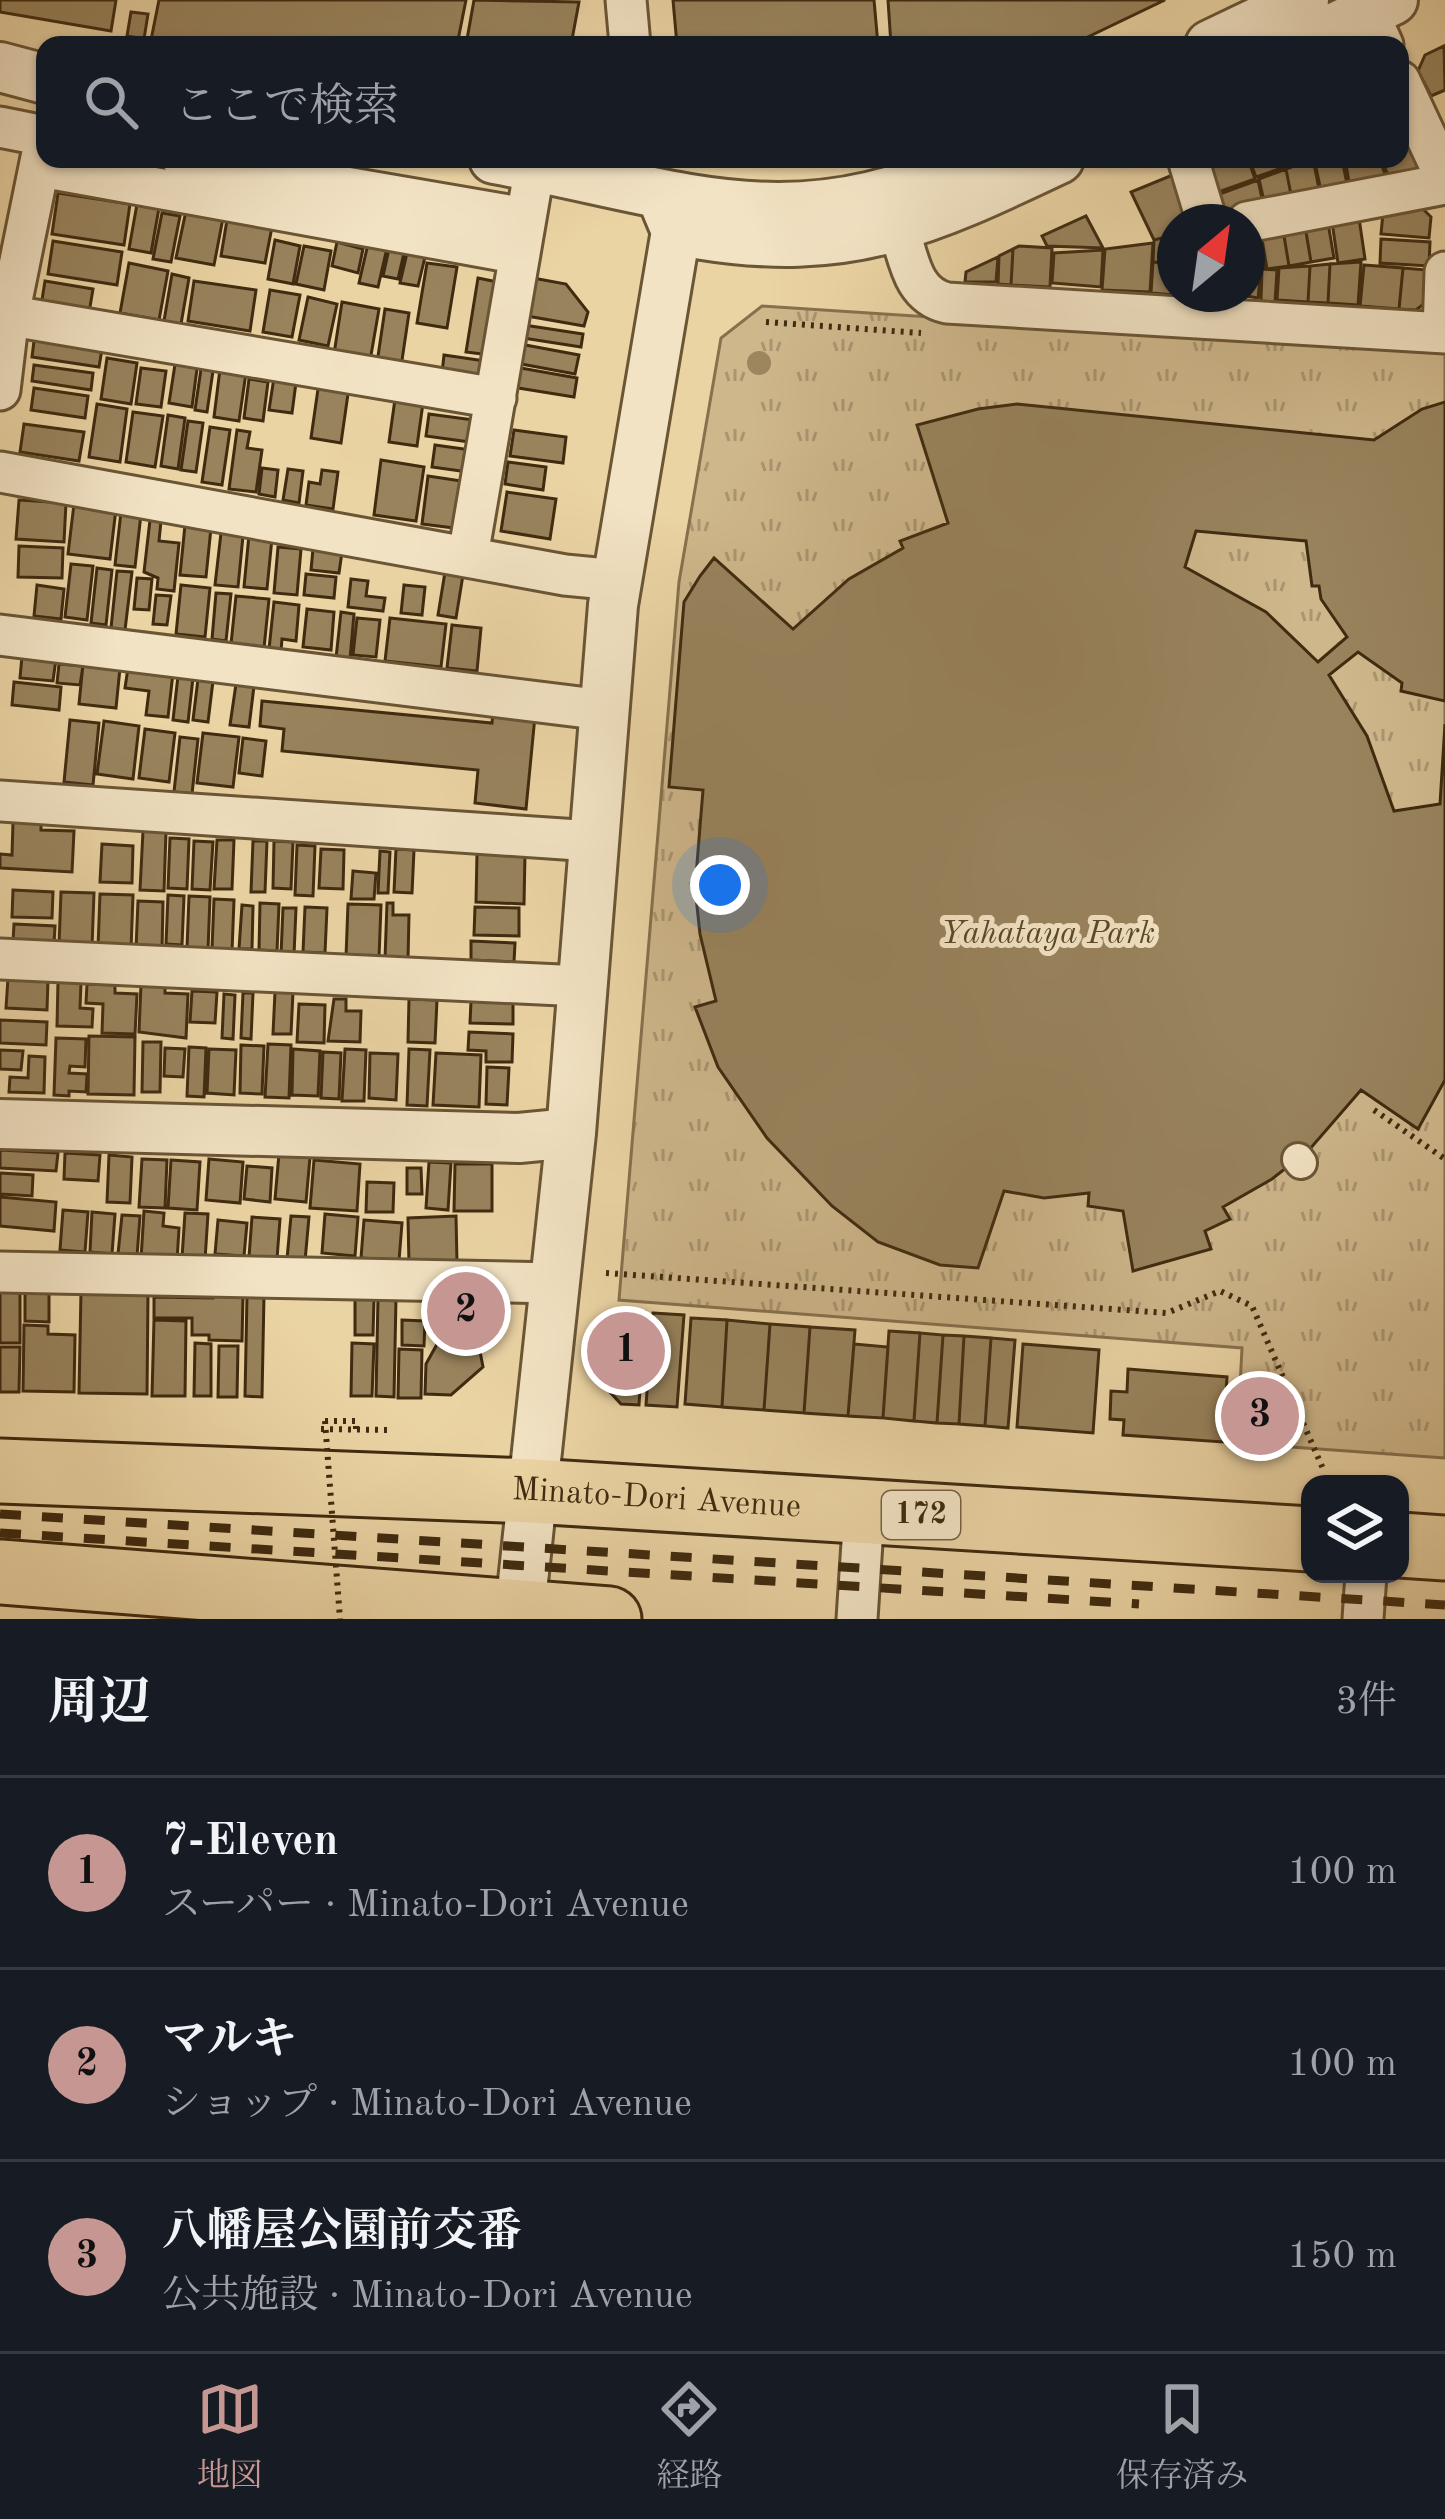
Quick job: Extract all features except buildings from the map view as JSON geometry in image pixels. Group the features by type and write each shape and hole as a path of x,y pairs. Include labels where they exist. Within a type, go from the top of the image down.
{"highway":[{"name":"Minato-Dori Avenue","path":"0,1471 532,1491 1301,1538"},
{"path":"1409,1545 1445,1547"},
{"path":"0,1572 520,1616 609,1619"}],"street":[{"path":"626,0 629,36"},
{"path":"1229,36 1304,0"},
{"path":"1327,36 1381,19"},
{"path":"0,67 36,77"},
{"path":"1265,218 1445,181 1409,101"},
{"path":"0,127 36,142"},
{"path":"0,389 4,315 44,168"},
{"path":"157,168 523,236"},
{"path":"222,168 523,236"},
{"path":"468,556 523,236 515,168"},
{"path":"537,168 752,209 847,203 954,168"},
{"path":"662,195 779,244 830,241 899,229 945,214 1040,168"},
{"path":"1191,168 1202,204"},
{"path":"520,1616 571,1133 604,710 662,195"},
{"path":"899,229 919,287 930,299 1157,304"},
{"path":"1265,311 1444,333 1445,272"},
{"path":"4,315 496,398"},
{"path":"0,472 617,580"},
{"path":"0,635 604,710"},
{"path":"0,801 593,841"},
{"path":"0,959 582,986"},
{"path":"0,1124 519,1138 571,1133"},
{"path":"0,1272 556,1283"},
{"path":"857,1619 864,1512"},
{"path":"1364,1619 1366,1583"}],"path":[{"path":"1374,1110 1445,1159"},
{"path":"606,1273 1167,1312 1220,1291 1252,1306 1324,1471"},
{"path":"340,1619 323,1425 356,1421 356,1429 388,1430"}],"green space":[{"name":"Yahataya Park","path":"762,306 1445,351 1445,1458 1237,1443 1242,1348 619,1300 679,582 721,338"}],"railway":[{"path":"0,1514 1445,1605"},
{"path":"0,1533 1139,1604"}],"place":[{"name":"マルキ","path":"466,1311"},
{"name":"7-Eleven","path":"626,1351"},
{"name":"八幡屋公園前交番","path":"1260,1416"}]}
